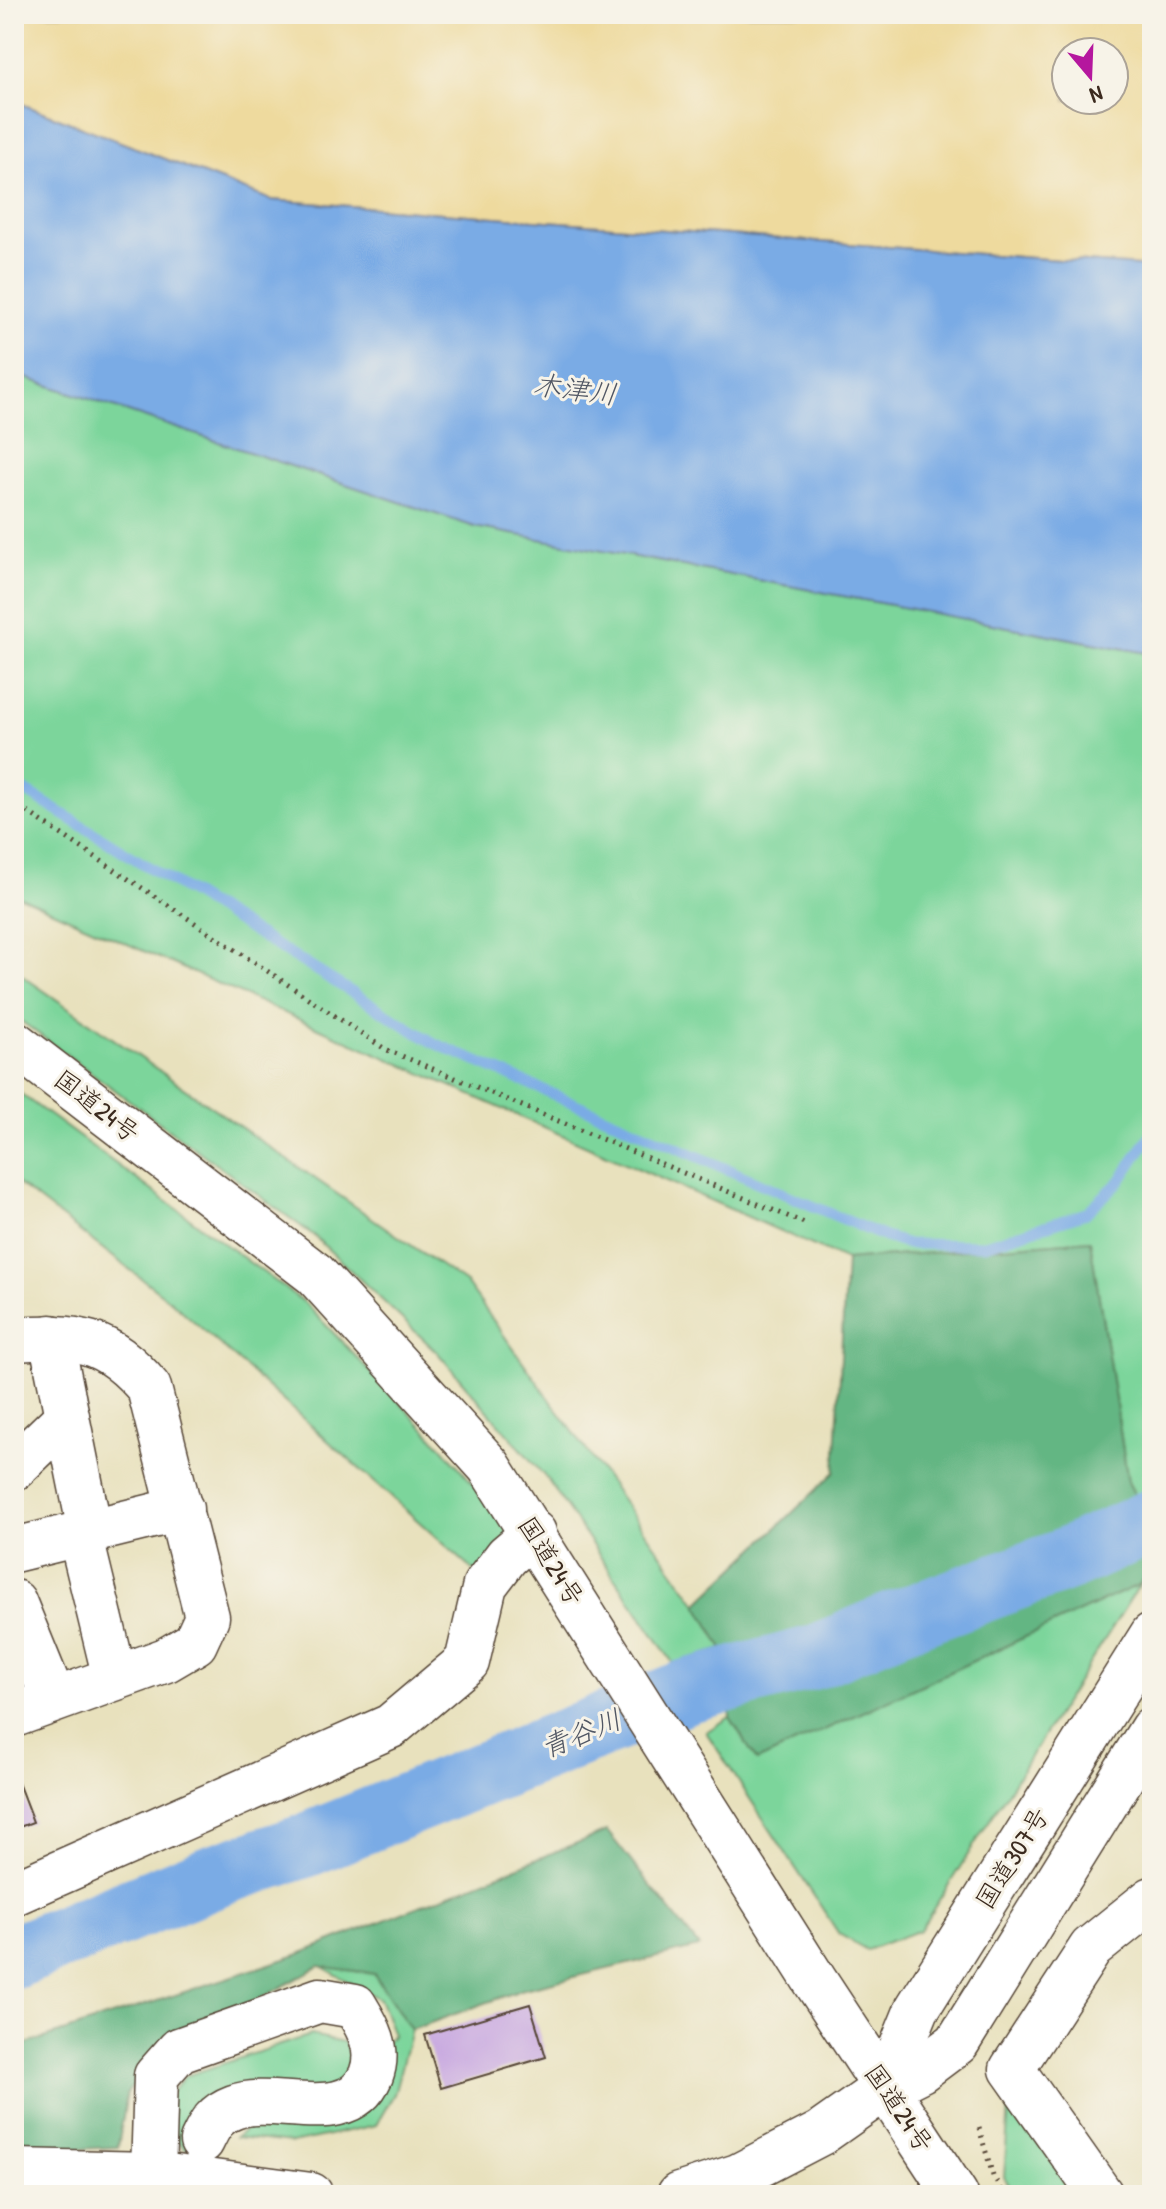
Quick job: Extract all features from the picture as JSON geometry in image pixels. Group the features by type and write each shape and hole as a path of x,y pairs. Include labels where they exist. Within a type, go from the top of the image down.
{"main road":[{"name":"国道24号","path":"14,1043 315,1274 489,1466 698,1797 956,2195"},
{"path":"14,1715 166,1660 195,1643 207,1617 149,1388 126,1360 81,1339 32,1338 67,1417 84,1520 84,1613 115,1678"},
{"path":"67,1417 14,1470 84,1520"},
{"path":"14,1550 84,1520 181,1509"},
{"path":"14,1893 391,1726 467,1662 485,1585 507,1556 534,1533"},
{"path":"14,1602 24,1656 54,1700"},
{"name":"国道307号","path":"885,2088 917,2009 1152,1635"},
{"name":"国道307号","path":"679,2195 738,2176 807,2141 885,2088 921,2070 957,2043 1152,1729"},
{"path":"1101,2195 1012,2069 1091,1948 1152,1899"},
{"path":"153,2174 156,2076 179,2050 320,2000 355,2006 371,2032 375,2063 365,2089 336,2104 237,2105 212,2119 202,2141"},
{"path":"14,2171 153,2174 311,2195"}],"path":[{"path":"14,803 385,1049 804,1223"},
{"path":"979,2128 993,2176 1005,2195"}],"green space":[{"path":"14,374 475,527 1152,654 1152,1527 1128,1482 1090,1240 846,1260 14,894"},
{"path":"14,970 467,1284 697,1604 723,1649 673,1663 547,1479 437,1352 313,1235 14,1016"},
{"path":"14,1089 305,1303 441,1446 516,1534 480,1576 171,1301 14,1181"},
{"path":"1090,1240 1128,1482 1152,1527 1152,1567 1140,1584 757,1761 730,1717 723,1649 697,1604 835,1472 846,1260"},
{"path":"1140,1584 920,1930 867,1950 839,1934 706,1732 730,1717 757,1761"},
{"path":"607,1831 699,1947 524,1989 411,2030 374,1974 319,1966 163,2053 127,2093 118,2147 14,2152 14,2048 297,1955"},
{"path":"319,1965 374,1974 411,2030 394,2094 376,2125 292,2143 236,2137 257,2120 337,2114 393,2034 379,1999"},
{"path":"311,2035 344,2042 353,2062 346,2087 274,2107 186,2149 169,2134 163,2102 185,2076"},
{"path":"1011,2078 1092,2195 1016,2195 1004,2177"}],"sand":[{"path":"14,14 1152,14 1152,267 271,200 14,101"}],"water":[{"name":"木津川","path":"14,101 271,200 1152,267 1152,654 475,527 14,374"}],"building":[{"path":"14,1772 33,1822 14,1829"},
{"path":"530,2004 546,2057 441,2088 425,2035"}],"waterway":[{"path":"14,784 434,1043 885,1237 908,1244 985,1245 1086,1213 1120,1181 1152,1133"},
{"name":"青谷川","path":"14,1957 216,1875 302,1847 687,1691 815,1657 897,1622 1068,1559 1152,1521"}]}
